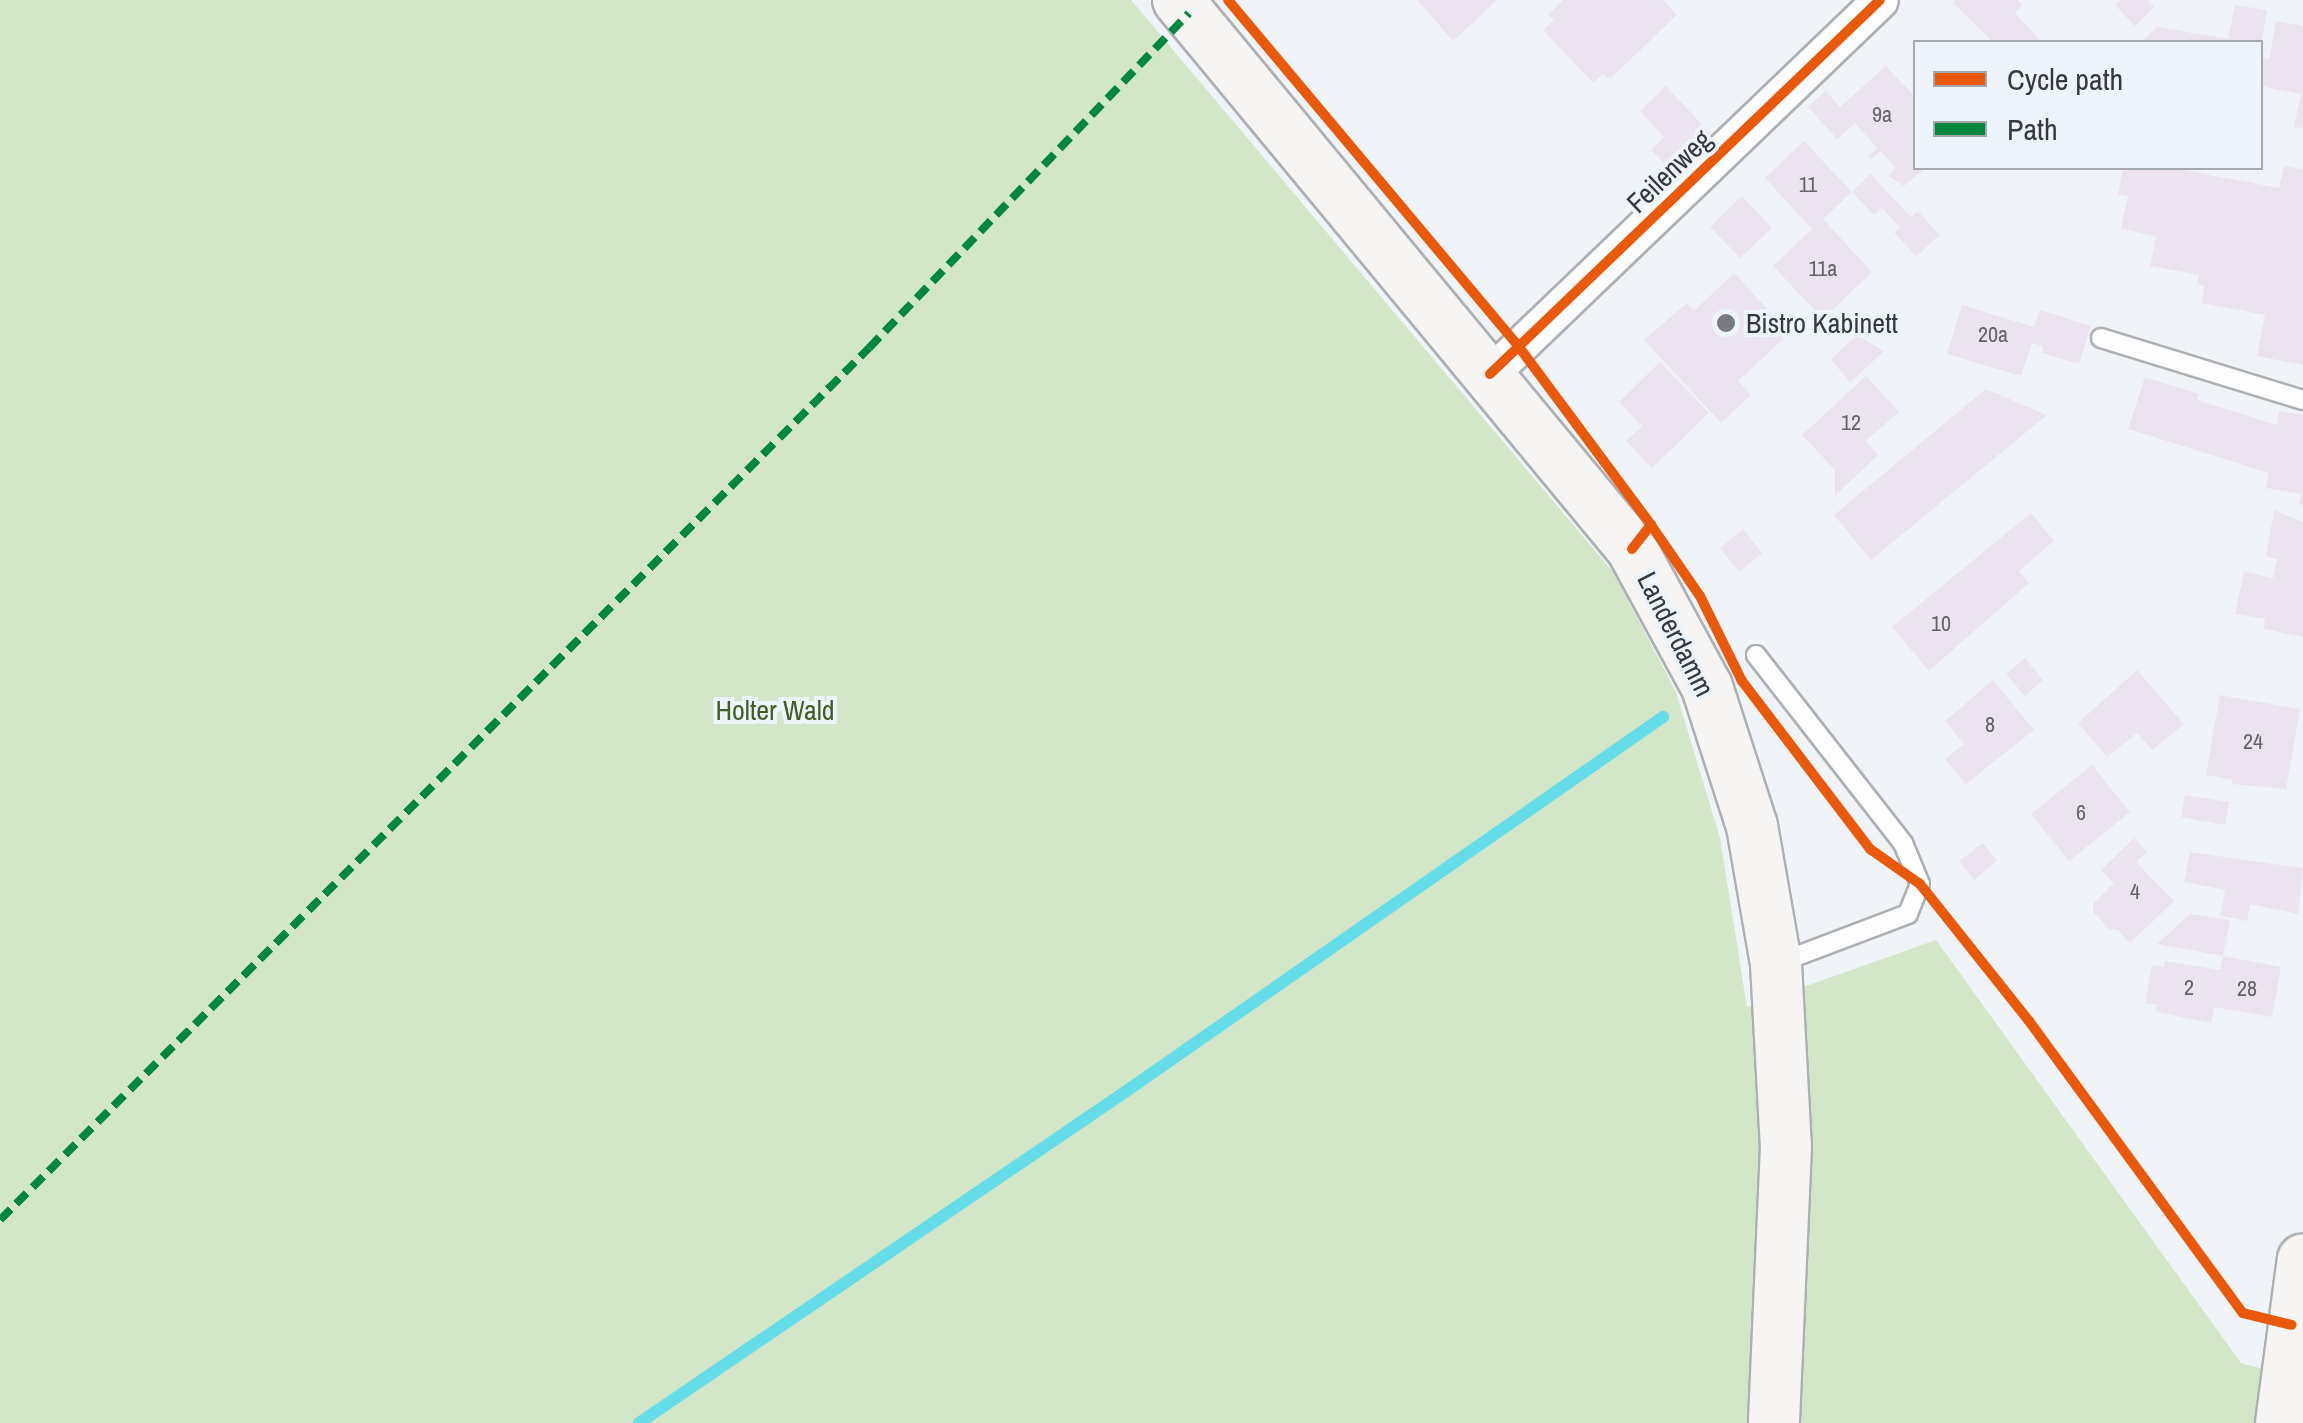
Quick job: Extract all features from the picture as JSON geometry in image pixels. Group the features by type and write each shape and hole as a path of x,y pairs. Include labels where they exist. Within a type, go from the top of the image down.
{"main road":[{"name":"Landerdamm","path":"1178,0 1632,550 1707,687 1752,826 1776,964 1786,1146 1774,1423"},
{"path":"2281,1423 2303,1259"}],"street":[{"name":"Feilenweg","path":"1490,374 1880,0"}],"lane":[{"path":"2101,338 2303,400"},
{"path":"1756,655 1903,843 1920,884 1908,914 1776,964"}],"green space":[{"name":"Holter Wald","path":"0,0 1131,0 1613,572 1676,692 1720,838 1747,1007 1936,940 2241,1363 2300,1379 2303,1423 0,1423"}],"building":[{"path":"1417,0 1497,0 1453,41"},
{"path":"1563,0 1663,0 1677,15 1610,79 1603,74 1593,83 1543,30 1554,20 1548,15"},
{"path":"2018,0 2022,5 2015,13 2040,40 1991,40 1953,3"},
{"path":"2120,0 2148,0 2154,7 2135,26 2115,5"},
{"path":"2235,5 2267,10 2262,40 2143,40 2157,27 2228,39"},
{"path":"2276,21 2303,26 2303,128 2294,127 2301,94 2263,87 2263,59 2269,60"},
{"path":"1886,66 1913,95 1913,170 1924,170 1904,186 1888,176 1896,168 1881,151 1871,159 1869,156 1877,148 1855,123 1837,139 1808,107 1826,91 1840,107"},
{"path":"1666,86 1710,133 1670,170 1651,150 1664,137 1640,111"},
{"path":"1804,141 1852,192 1823,219 1872,272 1823,319 1773,266 1812,229 1765,178"},
{"path":"2284,166 2303,169 2303,365 2257,356 2265,315 2202,303 2204,286 2197,284 2199,275 2150,266 2156,236 2121,229 2128,196 2118,194 2123,170 2184,170 2279,188"},
{"path":"1870,174 1911,217 1918,211 1939,235 1916,257 1894,232 1900,227 1882,208 1874,215 1852,192"},
{"path":"1742,196 1772,228 1740,258 1710,227"},
{"path":"1734,273 1790,333 1738,381 1751,395 1721,423 1644,340 1687,303 1694,311"},
{"path":"1962,305 2034,327 2040,310 2091,326 2079,364 2043,353 2042,346 2032,343 2021,376 1947,354"},
{"path":"1857,335 1884,351 1850,383 1831,359"},
{"path":"1660,362 1709,413 1652,468 1626,441 1642,426 1619,402"},
{"path":"1866,376 1899,412 1866,441 1878,455 1835,496 1835,470 1802,435"},
{"path":"2145,377 2199,394 2197,400 2277,425 2279,411 2303,415 2303,505 2299,504 2301,494 2266,488 2269,473 2128,429"},
{"path":"1986,389 2047,415 1871,560 1834,515"},
{"path":"2274,510 2303,522 2303,637 2264,629 2265,619 2235,614 2244,572 2273,578 2277,559 2266,556"},
{"path":"2031,513 2054,541 2019,571 2029,583 1929,671 1892,627"},
{"path":"1743,529 1762,553 1739,572 1720,548"},
{"path":"2025,658 2043,680 2025,696 2006,674"},
{"path":"2137,670 2184,724 2152,750 2137,733 2107,757 2078,723"},
{"path":"1993,680 2034,730 1966,784 1945,759 1964,744 1945,721"},
{"path":"2220,695 2300,709 2286,789 2232,784 2233,780 2206,775"},
{"path":"2092,765 2130,812 2069,861 2031,814"},
{"path":"2185,795 2229,802 2225,825 2181,817"},
{"path":"2134,838 2147,852 2136,862 2174,901 2130,943 2118,930 2109,929 2093,912 2093,904 2114,883 2101,870"},
{"path":"1983,843 1997,861 1974,880 1959,861"},
{"path":"2190,852 2303,868 2298,914 2250,904 2247,921 2220,916 2225,890 2184,882"},
{"path":"2190,914 2230,920 2223,956 2157,944"},
{"path":"2223,956 2281,967 2272,1017 2214,1007 2211,1023 2156,1012 2157,1005 2145,1003 2152,965 2164,967 2165,961 2220,970"}],"waterway":[{"path":"639,1423 1125,1092 1663,717"}],"marked path":[{"path":"0,1220 869,348 1189,13"}],"cycle path":[{"path":"1228,0 1519,347 1651,525"},
{"path":"1490,374 1880,0"},
{"path":"1632,549 1651,525 1700,596 1742,681 1870,849 1920,884 2029,1021 2243,1313 2292,1325"}],"place":[{"name":"Bistro Kabinett","path":"1726,323"}]}
